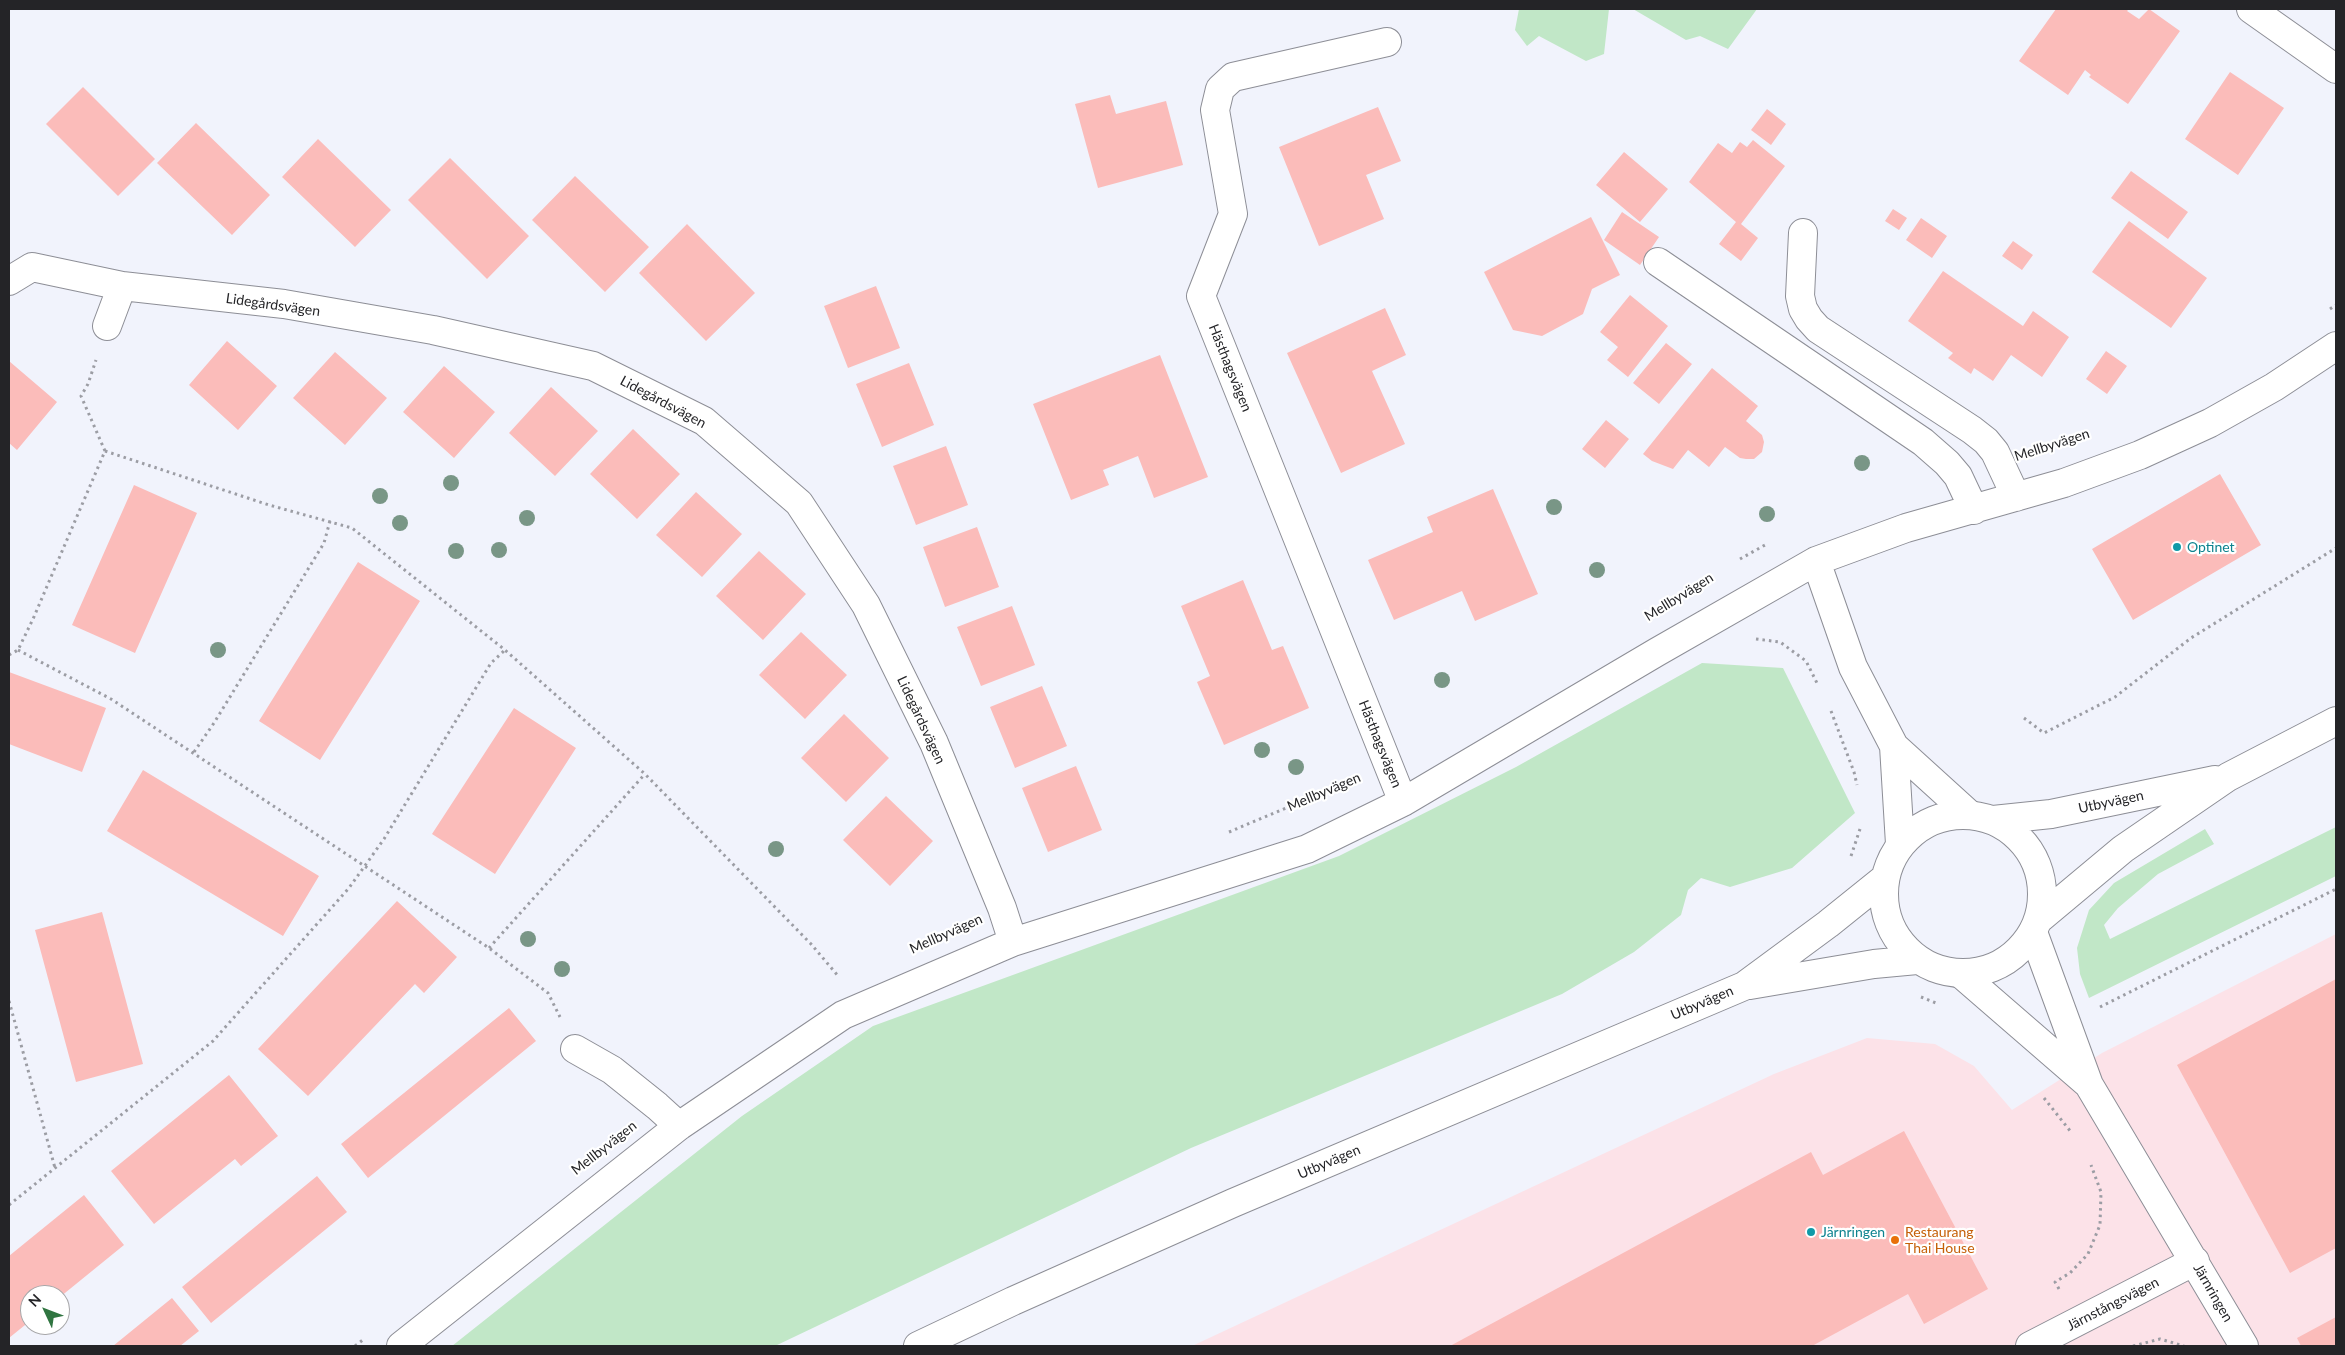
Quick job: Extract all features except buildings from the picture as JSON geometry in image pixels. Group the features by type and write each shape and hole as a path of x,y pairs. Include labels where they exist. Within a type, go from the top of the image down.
{"street":[{"path":"2251,9 2336,69"},
{"name":"Hästhagsvägen","path":"1387,42 1233,77 1220,89 1215,110 1233,214 1201,296 1403,802"},
{"path":"1803,233 1800,296 1803,310 1809,319 1818,329 1972,430 1995,452 2016,497"},
{"path":"1658,262 1922,442 1947,463 1958,476 1974,510"},
{"name":"Lidegårdsvägen","path":"9,281 32,267 122,286 284,304 432,330 593,366 704,421 799,504 866,605 934,743 1002,908 1013,942"},
{"path":"107,326 122,286"},
{"path":"401,1346 678,1126 843,1015 1013,942 1307,849 1403,802 1657,652 1816,562 1906,528 2064,483 2140,456 2202,427 2274,387 2336,346"},
{"path":"1816,562 1853,667 1894,746 1982,817"},
{"name":"Utbyvägen","path":"2228,777 2060,812 1982,817 1951,816 1932,821 1914,831 1900,844 1890,860 1884,879 1883,902 1889,924 1900,944 1917,960 1938,970 1961,974 1990,969 2015,955 2036,926 2123,849 2228,777 2336,721"},
{"path":"1894,746 1900,844"},
{"name":"Utbyvägen","path":"1982,817 2014,833 2030,851 2040,873 2042,897 2036,926"},
{"name":"Utbyvägen","path":"918,1346 1012,1301 1224,1207 1744,986 1828,924 1884,879"},
{"name":"Järnringen","path":"2036,926 2090,1085 2244,1346"},
{"name":"Utbyvägen","path":"1744,986 1874,964 1917,960"},
{"name":"Järnringen","path":"1961,974 2090,1085"},
{"path":"575,1049 612,1070 657,1106 678,1126"},
{"name":"Järnstångsvägen","path":"2030,1346 2195,1261"}],"path":[{"path":"2329,310 2336,305"},
{"path":"9,655 18,650 105,451 81,396 88,384 107,326"},
{"name":"Mellbyvägen","path":"2000,462 2066,440"},
{"path":"105,451 269,504 352,528 505,650 645,774 811,944 842,980 834,984"},
{"path":"194,752 214,723 324,543 330,521"},
{"path":"1739,559 1774,541"},
{"path":"2024,718 2044,733 2115,697 2191,638 2336,548"},
{"path":"1752,639 1780,642 1806,661 1818,686"},
{"path":"18,650 111,699 489,948 548,993 575,1049"},
{"path":"9,1205 213,1041 349,888 384,840 491,663 505,650"},
{"path":"1827,702 1858,787"},
{"name":"Mellbyvägen","path":"1224,834 1388,764"},
{"path":"489,948 645,774"},
{"path":"1846,864 1852,856 1860,829 1860,820"},
{"path":"2097,1008 2336,889"},
{"path":"1920,997 1939,1004"},
{"path":"9,1001 56,1168"},
{"path":"2040,1092 2075,1138"},
{"path":"2055,1282 2070,1273 2088,1254 2100,1225 2101,1192 2088,1158"},
{"path":"355,1346 370,1334"},
{"path":"2134,1346 2160,1339 2184,1346"}],"shaded area":[{"path":"2336,934 2336,1346 1192,1346 1774,1074 1867,1038 1935,1044 1974,1066 2012,1110 2102,1053"}],"green space":[{"path":"1519,9 1609,9 1604,54 1586,61 1539,36 1527,46 1515,30"},
{"path":"1633,9 1757,9 1728,49 1700,36 1686,40"},
{"path":"1702,663 1783,668 1855,813 1792,868 1730,887 1701,878 1688,890 1681,915 1634,952 1562,994 1191,1148 775,1346 452,1346 742,1116 873,1026 1339,856 1516,767"},
{"path":"2336,827 2336,876 2089,998 2080,974 2077,948 2089,910 2114,883 2205,829 2214,844 2158,874 2118,908 2104,925 2110,939"}],"place":[{"name":"Optinet","path":"2177,547"},
{"name":"Järnringen","path":"1811,1232"},
{"name":"Restaurang Thai House","path":"1895,1240"}]}
